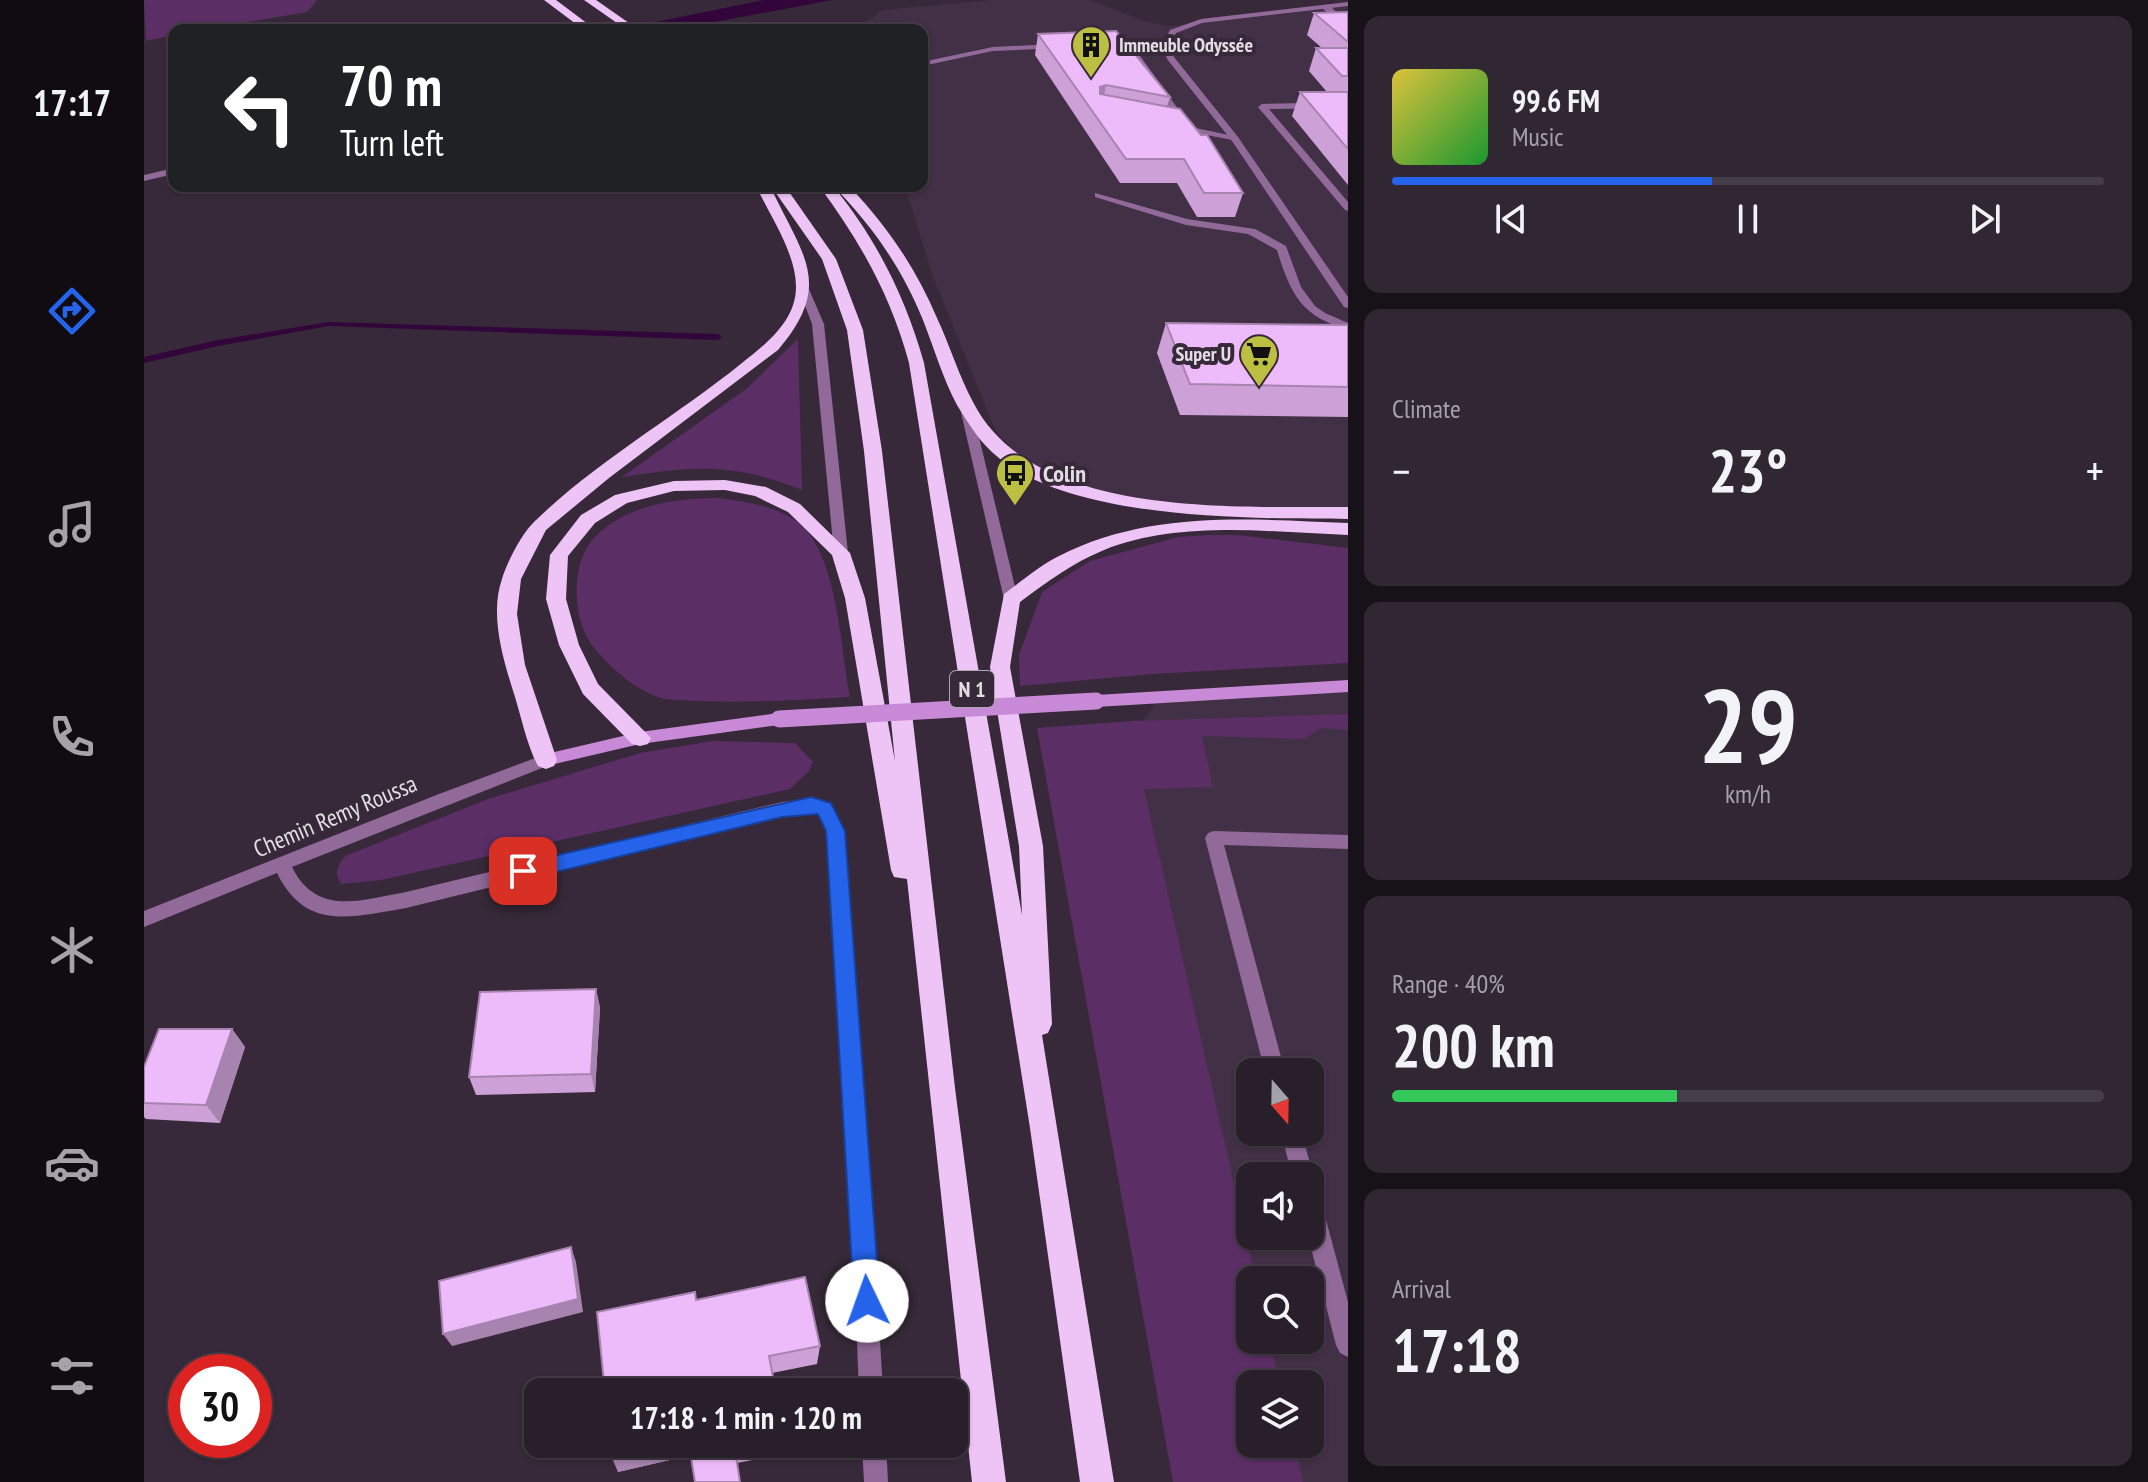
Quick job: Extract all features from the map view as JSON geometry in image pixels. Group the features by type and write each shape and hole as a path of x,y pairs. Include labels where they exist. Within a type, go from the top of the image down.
{"highway":[{"path":"549,0 582,24"},
{"path":"589,0 625,24"},
{"path":"546,760 515,665 507,614 511,579 539,527 603,474 725,385 772,347 790,326 800,306 803,287 799,263 766,192"},
{"path":"783,192 829,259 855,330 873,451 941,1088 989,1482"},
{"name":"N 1","path":"831,192 846,208 875,255 913,350 934,454 1044,1128 1097,1482"},
{"path":"847,192 869,214 900,255 930,314 966,408 993,445 1025,468 1071,488 1151,506 1348,513"},
{"path":"640,738 590,689 569,645 556,599 559,555 588,519 621,499 674,486 725,485 760,491 794,508 841,553 855,598 941,1088"},
{"path":"1044,1128 1031,846 1000,667 1011,599 1066,559 1156,530 1263,526 1348,529"}],"main road":[{"path":"546,760 640,738 779,719 1348,686"}],"street":[{"path":"1348,4 1201,21 1173,32 1167,44 1170,57 1235,139 1348,305"},
{"path":"1326,7 1348,27"},
{"path":"1099,43 1167,44"},
{"path":"1127,43 1190,130"},
{"path":"928,63 993,49 1068,45"},
{"path":"1348,105 1262,107 1348,208"},
{"path":"1161,124 1235,139"},
{"path":"144,178 168,172"},
{"path":"1098,195 1186,222 1251,231 1282,248 1298,295 1310,310 1348,326"},
{"path":"803,287 818,324 841,553"},
{"path":"966,408 1011,599"},
{"name":"Chemin Remy Roussa","path":"144,919 282,865 420,805 546,760"},
{"path":"282,865 297,891 316,907 350,909 406,900 782,809 811,805 825,808 835,831 859,1149 870,1378"},
{"path":"1271,1058 1214,838 1348,842"},
{"path":"1323,1250 1348,1345"},
{"path":"875,1458 876,1482"}],"shaded area":[{"path":"144,0 317,0 307,12 236,24 168,24 168,36 146,41"},
{"path":"764,0 832,0 704,24 646,24"},
{"path":"992,0 1090,0 1147,22 1170,26 1348,5 1348,513 1246,511 1102,497 1027,463 996,432 932,274 907,192 928,192 928,24 864,24 883,10"},
{"path":"798,339 802,490 755,475 713,469 670,470 622,477 746,389"},
{"path":"718,498 776,510 796,521 816,545 831,586 850,697 735,702 665,699 641,689 621,675 590,642 580,618 577,589 581,560 594,538 636,511 668,502"},
{"path":"1237,535 1348,548 1348,663 1152,674 1020,686 1019,655 1042,592 1090,561 1178,537"},
{"path":"1348,690 1348,1482 1297,1482 1292,1458 1324,1458 1324,1370 1273,1370 1269,1354 1324,1354 1324,1266 1250,1266 1246,1250 1324,1250 1324,1162 1236,1162 1236,1203 1144,789 1141,724 1161,695"},
{"path":"1348,714 1348,730 1321,728 1304,739 1202,736 1213,787 1144,789 1236,1192 1236,1250 1249,1250 1253,1266 1236,1266 1236,1354 1273,1354 1277,1370 1236,1370 1236,1458 1297,1458 1303,1482 1173,1482 1037,728 1132,721"},
{"path":"713,741 795,743 813,762 809,771 790,789 381,880 341,884 339,880 337,870 345,856 488,799 640,753"}],"building":[{"path":"1348,12 1348,42 1314,13"},
{"path":"1116,31 1170,97 1106,85 1100,87 1100,94 1180,109 1201,135 1207,135 1243,193 1204,193 1184,159 1126,159 1038,34"},
{"path":"1316,48 1348,48 1348,76 1342,76"},
{"path":"1300,92 1348,92 1348,149"},
{"path":"1166,323 1348,325 1348,387 1190,384"},
{"path":"596,989 591,1074 469,1077 480,992"},
{"path":"159,1029 232,1029 206,1105 144,1103 144,1067"},
{"path":"571,1247 578,1299 443,1334 439,1281"},
{"path":"805,1277 820,1346 769,1356 773,1378 604,1378 597,1312 695,1292 696,1300"},
{"path":"691,1458 736,1458 740,1482 695,1482"}],"waterway":[{"path":"144,360 218,343 329,324 718,337"}],"place":[{"name":"Immeuble Odyssée","path":"1091,79"},
{"name":"Super U","path":"1259,388"},
{"name":"Colin","path":"1015,507"}],"route":[{"path":"523,871 782,809 811,805 825,808 835,831 867,1301"}]}
